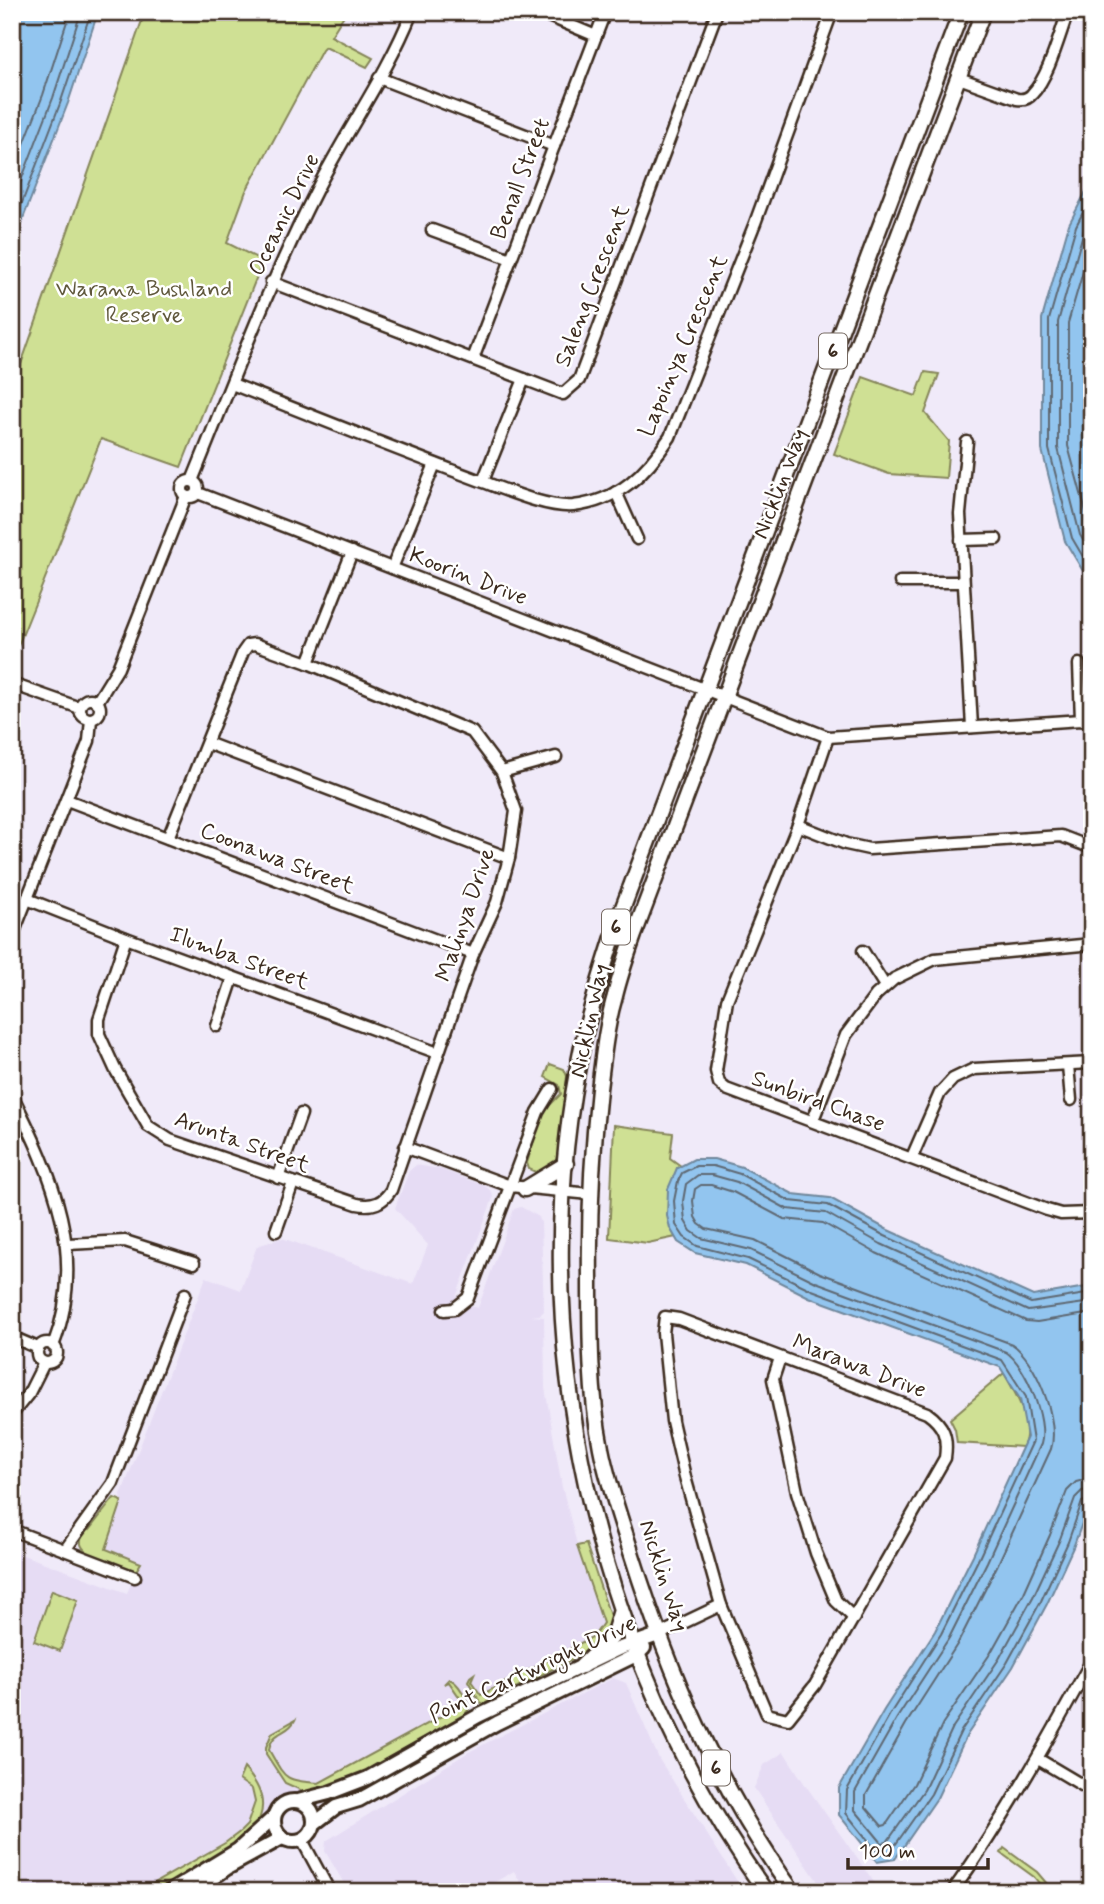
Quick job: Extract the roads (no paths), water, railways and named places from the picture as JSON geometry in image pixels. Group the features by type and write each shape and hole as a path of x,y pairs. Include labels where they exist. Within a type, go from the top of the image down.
{"highway":[{"name":"Nicklin Way","path":"766,1892 729,1837 693,1774 659,1705 621,1611 593,1519 576,1435 562,1295 566,1164 583,1043 622,910 961,12"},
{"name":"Nicklin Way","path":"793,1892 769,1858 717,1769 683,1698 658,1635 609,1480 598,1430 590,1341 590,1194 604,1049 614,996 634,935 983,12"},
{"path":"518,1187 566,1164"},
{"path":"582,1666 613,1636 621,1611"}],"main road":[{"name":"Point Cartwright Drive","path":"315,1823 336,1807 359,1800 658,1635"},
{"name":"Point Cartwright Drive","path":"298,1801 368,1778 478,1716 582,1666 636,1648"},
{"path":"169,1892 238,1850 274,1817 283,1804 298,1801 310,1808 315,1823 309,1836 293,1842 282,1838 274,1826 274,1817"},
{"path":"193,1892 227,1868 282,1838"}],"street":[{"name":"Oceanic Drive","path":"192,481 271,282 316,190 379,78 412,12"},
{"path":"539,12 596,36"},
{"name":"Benall Street","path":"473,359 605,12"},
{"name":"Saleng Crescent","path":"271,282 564,394 579,380 717,12"},
{"name":"Lapoinya Crescent","path":"232,384 529,498 570,506 596,501 616,492 650,466 670,438 755,223 831,12"},
{"path":"959,78 1025,100 1032,95 1043,78 1068,12"},
{"path":"379,78 554,146"},
{"path":"432,229 511,260"},
{"path":"483,481 524,379"},
{"path":"967,442 960,514 972,727"},
{"path":"392,568 435,464"},
{"path":"97,702 118,668 186,496 182,487 184,482 192,481 198,485 198,493 194,497 186,496"},
{"path":"616,492 637,539"},
{"name":"Koorin Drive","path":"198,493 724,698"},
{"path":"961,540 996,539"},
{"path":"308,663 352,552"},
{"path":"900,582 963,582"},
{"name":"Malinya Drive","path":"207,743 243,652 248,645 255,644 308,663 472,732 502,772 516,811 509,858 497,902 474,954 405,1147"},
{"path":"724,698 828,737 1086,722 1079,664"},
{"path":"12,684 80,708"},
{"path":"92,719 83,716 80,708 82,702 88,699 97,702"},
{"path":"92,719 100,710 97,702"},
{"path":"12,937 89,741 92,719"},
{"name":"Sunbird Chase","path":"828,737 798,825 727,1000 716,1071 719,1083 726,1089 1047,1210 1061,1214 1092,1213"},
{"path":"168,838 207,743 509,858"},
{"path":"502,772 556,757"},
{"name":"Coonawa Street","path":"67,800 474,954"},
{"path":"798,825 846,844 869,849 1061,836 1092,848"},
{"name":"Ilumba Street","path":"27,899 126,939 438,1053"},
{"name":"Arunta Street","path":"126,939 99,1019 99,1034 148,1126 170,1140 368,1206 385,1199 391,1190 405,1147"},
{"path":"813,1120 846,1035 885,986 894,979 935,959 1092,944"},
{"path":"863,951 885,986"},
{"path":"217,1026 233,978"},
{"path":"912,1157 940,1093 953,1079 974,1069 1092,1063"},
{"path":"1068,1065 1071,1100"},
{"path":"444,1310 454,1309 468,1298 518,1187 538,1112 552,1089"},
{"path":"12,1095 32,1133 52,1185 68,1244 65,1304 53,1346 55,1358 44,1363"},
{"path":"278,1178 300,1114"},
{"path":"405,1147 518,1187 590,1194"},
{"path":"276,1231 293,1183"},
{"path":"68,1244 125,1241 194,1263"},
{"path":"65,1550 113,1483 185,1294"},
{"name":"Marawa Drive","path":"665,1317 679,1319 926,1413 937,1420 944,1431 945,1458 815,1685 788,1719 767,1714 721,1605 684,1477 672,1421 663,1333 665,1317"},
{"path":"12,1337 38,1348"},
{"path":"38,1348 45,1344 53,1346"},
{"path":"38,1348 38,1357 44,1363"},
{"path":"780,1358 774,1379 797,1492 816,1553 836,1601 854,1618"},
{"path":"12,1414 29,1393 44,1363"},
{"path":"12,1530 135,1577"},
{"path":"658,1635 721,1605"},
{"path":"952,1892 989,1841 1092,1660"},
{"path":"1038,1759 1092,1791"},
{"path":"302,1840 330,1892"}],"water":[{"path":"12,12 98,12 68,103 12,247"},
{"path":"1092,180 1092,586 1065,541 1042,450 1042,319 1069,224"},
{"path":"694,1159 714,1159 742,1167 793,1194 830,1198 888,1230 1033,1296 1092,1286 1092,1496 1074,1545 1047,1604 1013,1667 967,1735 937,1798 895,1859 877,1862 839,1815 839,1788 884,1710 935,1631 973,1555 1027,1437 1020,1399 1000,1367 809,1297 746,1265 695,1253 678,1242 667,1216 668,1189 677,1168"}],"park label":[{"name":"Warana Bushland Reserve","path":"144,303"}]}
